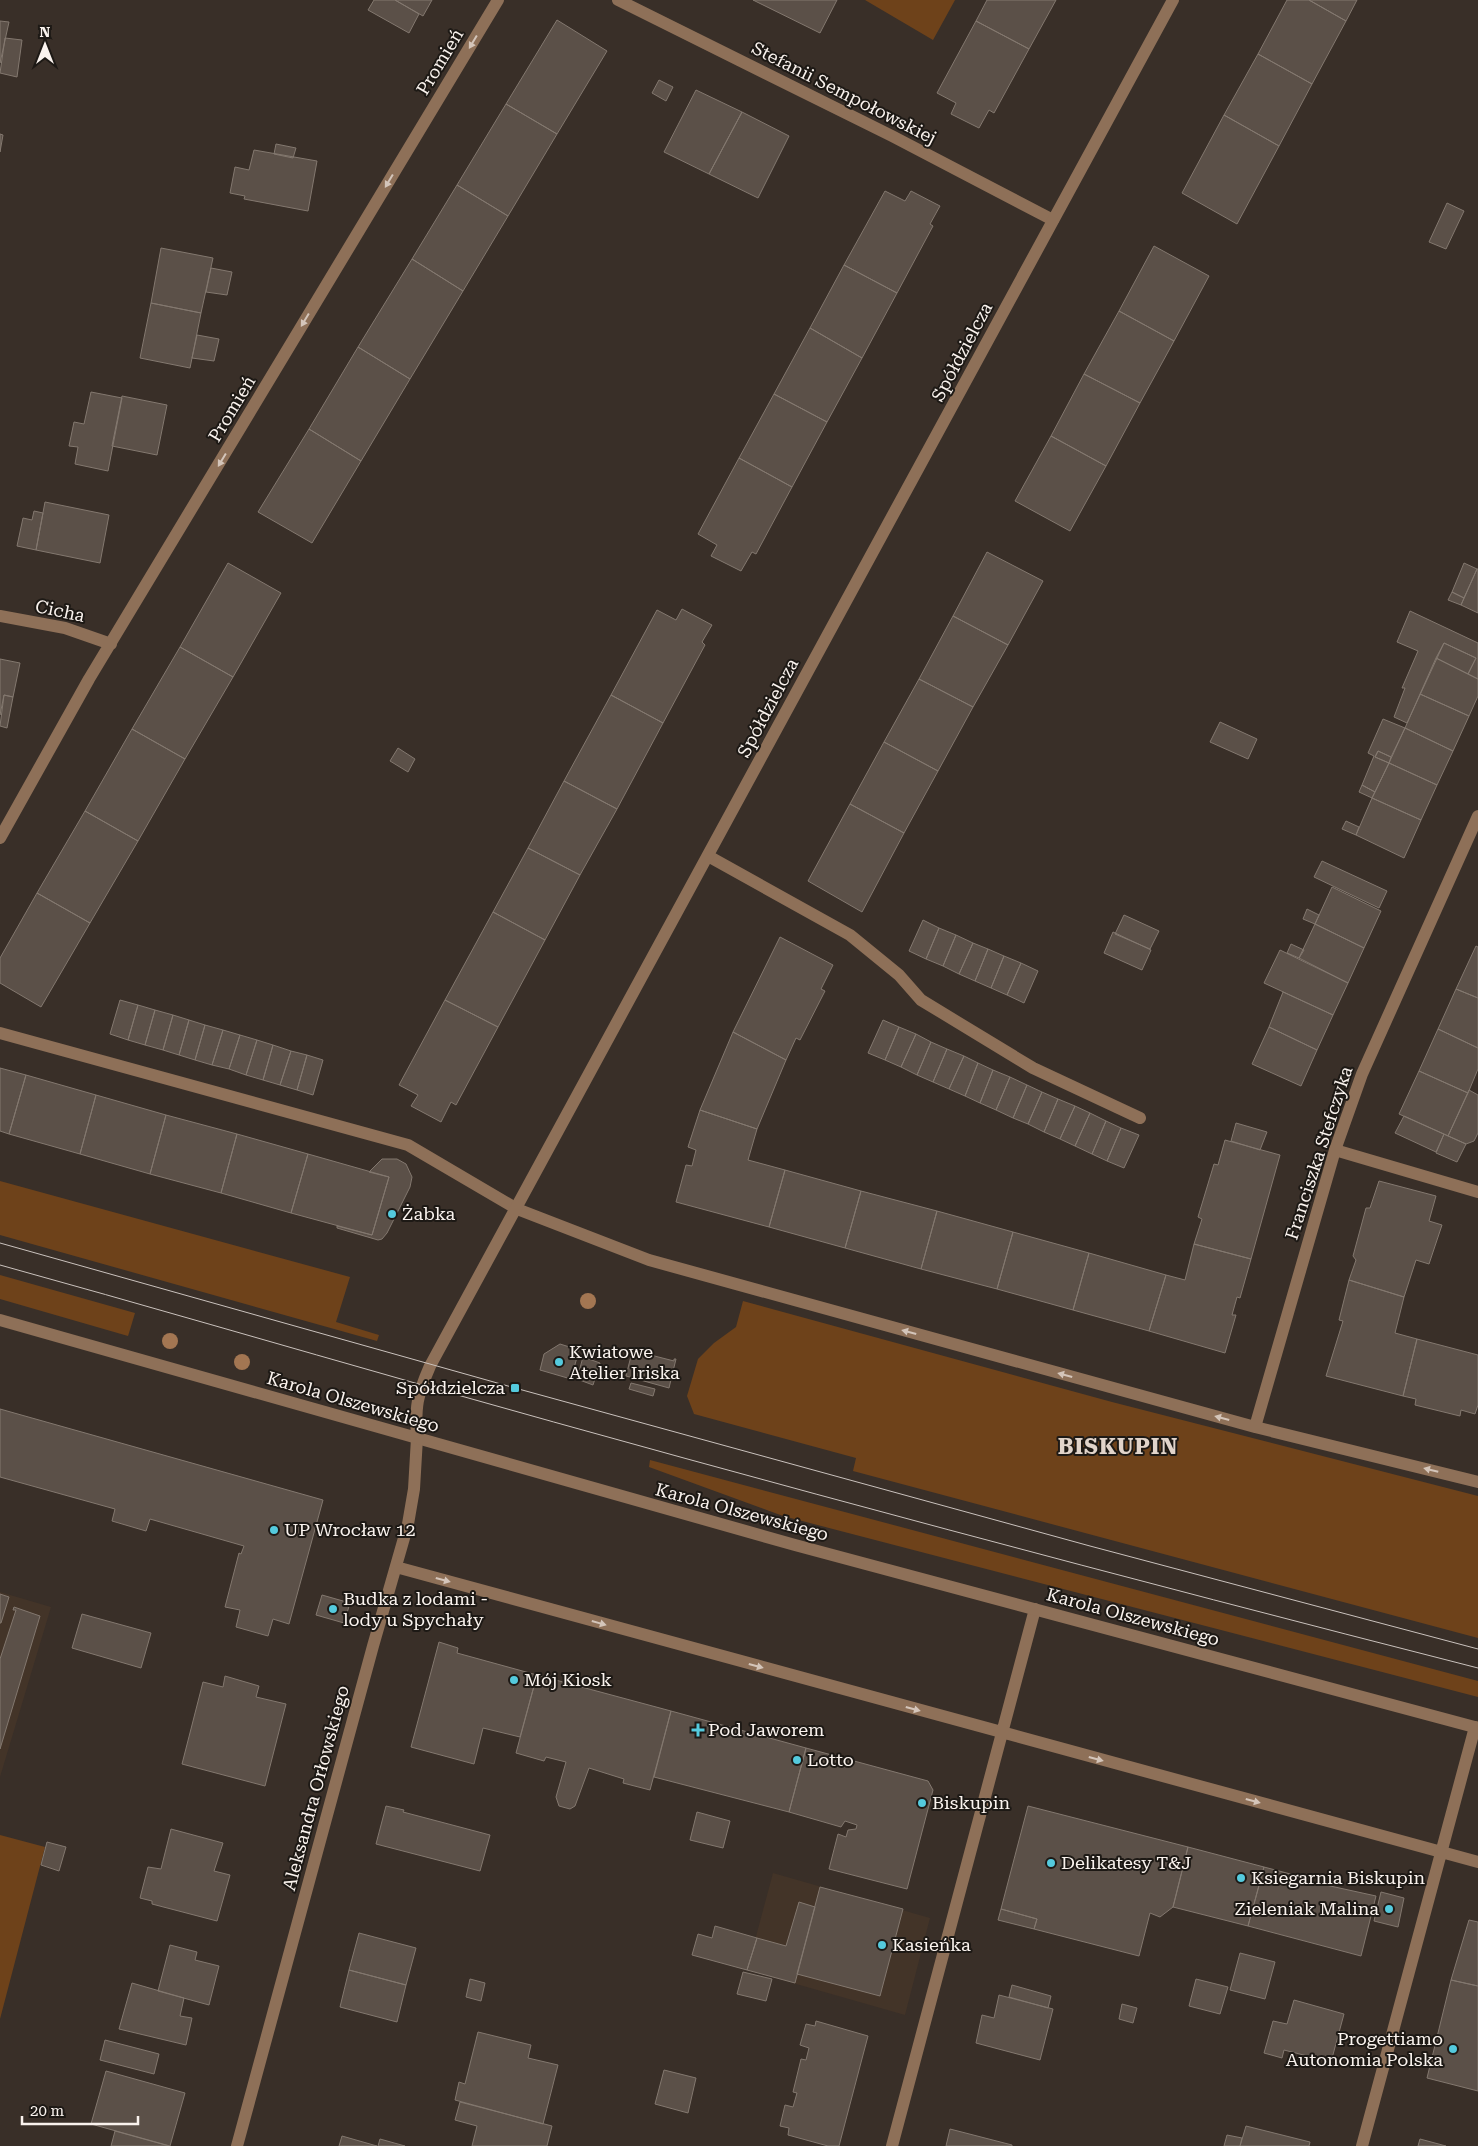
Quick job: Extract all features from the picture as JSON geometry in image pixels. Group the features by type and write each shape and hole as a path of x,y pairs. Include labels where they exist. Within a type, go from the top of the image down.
{"street":[{"name":"Promień","path":"0,838 89,678 498,0"},
{"name":"Stefanii Sempołowskiej","path":"618,0 892,136 1052,220"},
{"name":"Spółdzielcza","path":"416,1438 415,1407 422,1385 1052,220 1173,0"},
{"name":"Cicha","path":"0,616 65,628 111,644"},
{"name":"Franciszka Stefczyka","path":"1256,1427 1335,1150 1362,1074 1478,816"},
{"path":"708,856 850,935 899,975 920,1000 1033,1068 1140,1118"},
{"path":"0,1033 408,1145 517,1209 649,1260 1256,1427 1478,1482"},
{"path":"1335,1150 1478,1192"},
{"name":"Karola Olszewskiego","path":"0,1320 795,1545 1476,1727"},
{"name":"Aleksandra Orłowskiego","path":"237,2146 372,1646 411,1510 416,1464 416,1438"},
{"path":"396,1567 1478,1862"},
{"path":"892,2146 1035,1609"},
{"path":"1362,2146 1476,1727"}],"shaded area":[{"path":"865,0 955,0 933,40"},
{"path":"0,1181 350,1277 336,1322 379,1335 377,1341 0,1235"},
{"path":"0,1275 135,1313 128,1336 0,1299"},
{"path":"743,1301 1112,1402 1478,1496 1478,1638 853,1471 856,1458 694,1414 687,1396 698,1359 714,1343 736,1327"},
{"path":"650,1460 1478,1681 1478,1697 783,1516 649,1467"},
{"path":"0,1592 51,1607 0,1777"},
{"path":"0,1835 45,1847 0,2019"},
{"path":"773,1873 930,1918 905,2015 747,1970"}],"building":[{"path":"374,0 395,0 419,14 409,33 368,10"},
{"path":"395,0 432,0 423,16"},
{"path":"753,0 837,0 820,33"},
{"path":"987,0 1056,0 1029,49 976,21"},
{"path":"1287,0 1309,0 1346,21 1312,84 1258,54"},
{"path":"1309,0 1357,0 1346,21"},
{"path":"557,20 607,51 557,134 506,104"},
{"path":"0,21 9,22 0,63"},
{"path":"976,21 1029,49 994,113 989,110 979,128 951,114 956,103 937,93"},
{"path":"5,38 22,40 17,77 0,73"},
{"path":"1258,54 1312,84 1279,146 1224,115"},
{"path":"659,80 673,87 666,101 652,93"},
{"path":"696,90 742,112 709,174 664,152"},
{"path":"506,104 557,134 508,216 457,185"},
{"path":"742,112 789,136 758,198 709,174"},
{"path":"1224,115 1279,146 1237,224 1182,193"},
{"path":"0,134 3,135 0,152"},
{"path":"276,144 296,148 293,158 274,154"},
{"path":"254,150 317,161 308,211 244,199 245,196 230,193 235,167 249,170"},
{"path":"457,185 508,216 463,291 412,259"},
{"path":"885,191 905,201 911,191 940,206 930,224 933,226 897,293 844,265"},
{"path":"1447,203 1464,211 1446,249 1429,242"},
{"path":"1154,246 1209,276 1174,341 1119,311"},
{"path":"161,248 213,258 201,313 151,303"},
{"path":"412,259 463,291 410,379 358,347"},
{"path":"844,265 897,293 862,358 810,328"},
{"path":"211,268 232,272 227,295 206,292"},
{"path":"151,303 201,313 190,368 140,358"},
{"path":"1119,311 1174,341 1140,403 1084,374"},
{"path":"810,328 862,358 827,422 774,394"},
{"path":"197,335 219,339 214,361 192,358"},
{"path":"358,347 410,379 361,461 309,429"},
{"path":"1084,374 1140,403 1106,466 1051,436"},
{"path":"91,392 122,398 108,471 75,464 78,447 69,446 74,422 84,424"},
{"path":"774,394 827,422 792,487 739,458"},
{"path":"122,396 167,405 157,455 112,446"},
{"path":"309,429 361,461 312,543 258,512"},
{"path":"1051,436 1106,466 1070,531 1015,501"},
{"path":"739,458 792,487 756,554 752,552 741,571 711,556 717,545 698,534"},
{"path":"45,502 109,515 100,563 36,550"},
{"path":"34,511 43,513 36,550 17,546 23,518 32,520"},
{"path":"987,552 1043,581 1008,645 953,616"},
{"path":"228,563 281,593 233,677 180,647"},
{"path":"1464,563 1477,569 1464,598 1452,592"},
{"path":"1478,569 1478,613 1461,605"},
{"path":"1452,592 1464,598 1461,605 1448,600"},
{"path":"682,609 712,625 702,642 705,645 663,723 611,695 657,610 676,620"},
{"path":"1410,611 1478,643 1478,679 1468,674 1476,658 1444,643 1407,723 1394,717 1405,688 1402,688 1418,651 1397,642"},
{"path":"953,616 1008,645 973,707 919,679"},
{"path":"1444,643 1476,658 1468,674 1436,658"},
{"path":"180,647 233,677 185,759 132,729"},
{"path":"1436,658 1478,679 1478,696 1469,716 1420,694"},
{"path":"0,659 20,663 13,697 4,695 0,715"},
{"path":"919,679 973,707 938,771 884,742"},
{"path":"1420,694 1469,716 1453,751 1405,728"},
{"path":"4,695 13,697 7,728 0,726"},
{"path":"611,695 663,723 617,809 564,781"},
{"path":"1383,719 1405,728 1391,757 1378,751 1375,757 1389,763 1375,792 1362,785 1374,756 1368,753"},
{"path":"1220,722 1257,739 1248,759 1210,742"},
{"path":"1405,728 1453,751 1437,785 1389,763"},
{"path":"132,729 185,759 138,841 85,811"},
{"path":"884,742 938,771 904,833 850,804"},
{"path":"398,748 415,759 408,772 390,761"},
{"path":"1378,751 1391,757 1389,763 1375,757"},
{"path":"1389,763 1437,785 1421,820 1372,798"},
{"path":"564,781 617,809 580,875 528,848"},
{"path":"1362,785 1375,792 1372,798 1359,792"},
{"path":"1372,798 1421,820 1404,858 1356,835"},
{"path":"850,804 904,833 862,912 808,881"},
{"path":"85,811 138,841 90,923 37,893"},
{"path":"1346,821 1359,827 1356,835 1342,829"},
{"path":"528,848 580,875 545,940 493,912"},
{"path":"1322,861 1387,891 1379,908 1314,877"},
{"path":"1332,887 1381,911 1364,948 1315,924"},
{"path":"37,893 90,923 41,1007 0,983 0,958"},
{"path":"1307,909 1319,915 1315,924 1303,919"},
{"path":"493,912 545,940 498,1027 445,1000"},
{"path":"1124,915 1159,931 1150,949 1115,934"},
{"path":"923,920 939,928 926,959 909,951"},
{"path":"1315,924 1364,948 1348,983 1299,958"},
{"path":"939,928 956,935 943,966 926,959"},
{"path":"1113,932 1151,950 1142,970 1104,953"},
{"path":"956,935 973,943 959,974 943,966"},
{"path":"780,937 833,965 821,989 825,991 800,1040 796,1038 786,1060 733,1032"},
{"path":"973,943 988,949 975,981 959,974"},
{"path":"1291,944 1304,950 1299,958 1287,953"},
{"path":"1476,946 1478,947 1478,998 1456,989"},
{"path":"988,949 1004,956 991,988 975,981"},
{"path":"1280,950 1348,983 1333,1015 1264,983"},
{"path":"1004,956 1021,963 1007,995 991,988"},
{"path":"1021,963 1038,971 1024,1003 1007,995"},
{"path":"1456,989 1478,998 1478,1048 1438,1029"},
{"path":"1283,992 1333,1015 1317,1050 1269,1027"},
{"path":"120,1000 138,1005 128,1040 110,1034"},
{"path":"445,1000 498,1027 456,1105 451,1102 441,1122 411,1106 418,1095 399,1085"},
{"path":"138,1005 155,1010 145,1045 128,1040"},
{"path":"155,1010 173,1015 163,1050 145,1045"},
{"path":"173,1015 189,1020 179,1055 163,1050"},
{"path":"189,1020 205,1025 195,1060 179,1055"},
{"path":"883,1020 899,1027 885,1060 868,1053"},
{"path":"205,1025 223,1030 212,1065 195,1060"},
{"path":"899,1027 916,1034 901,1067 885,1060"},
{"path":"1269,1027 1317,1050 1301,1086 1252,1064"},
{"path":"1438,1029 1478,1048 1478,1069 1468,1093 1419,1071"},
{"path":"223,1030 240,1035 229,1069 212,1065"},
{"path":"733,1032 786,1060 757,1129 700,1110"},
{"path":"916,1034 931,1042 917,1075 901,1067"},
{"path":"240,1035 257,1040 246,1075 229,1069"},
{"path":"257,1040 273,1045 263,1080 246,1075"},
{"path":"931,1042 947,1049 933,1082 917,1075"},
{"path":"273,1045 291,1051 280,1085 263,1080"},
{"path":"947,1049 964,1056 949,1089 933,1082"},
{"path":"291,1051 307,1055 297,1090 280,1085"},
{"path":"307,1055 323,1060 313,1095 297,1090"},
{"path":"964,1056 978,1063 965,1096 949,1089"},
{"path":"978,1063 993,1070 980,1103 965,1096"},
{"path":"0,1068 26,1075 9,1134 0,1131"},
{"path":"993,1070 1010,1077 996,1110 980,1103"},
{"path":"1419,1071 1468,1093 1448,1136 1399,1114"},
{"path":"26,1075 96,1095 80,1154 9,1134"},
{"path":"1010,1077 1027,1085 1013,1118 996,1110"},
{"path":"1027,1085 1042,1092 1028,1124 1013,1118"},
{"path":"1469,1090 1478,1095 1478,1133 1474,1141 1466,1144 1448,1136"},
{"path":"1042,1092 1058,1099 1044,1132 1028,1124"},
{"path":"96,1095 166,1115 150,1174 80,1154"},
{"path":"1058,1099 1075,1106 1060,1139 1044,1132"},
{"path":"1075,1106 1090,1113 1075,1146 1060,1139"},
{"path":"700,1110 757,1129 748,1160 785,1170 769,1227 676,1202 686,1165 692,1166 696,1150 688,1147"},
{"path":"1090,1113 1106,1121 1092,1154 1075,1146"},
{"path":"166,1115 237,1134 221,1193 150,1174"},
{"path":"1404,1116 1444,1134 1436,1152 1395,1133"},
{"path":"1106,1121 1121,1128 1107,1161 1092,1154"},
{"path":"1236,1123 1267,1132 1260,1150 1231,1141"},
{"path":"1121,1128 1139,1135 1124,1168 1107,1161"},
{"path":"237,1134 308,1154 291,1213 221,1193"},
{"path":"1444,1134 1466,1144 1457,1162 1436,1153"},
{"path":"1225,1140 1280,1155 1251,1259 1194,1244 1202,1219 1198,1217 1214,1164 1218,1165"},
{"path":"308,1154 389,1177 372,1235 291,1213"},
{"path":"382,1159 397,1159 406,1164 412,1177 410,1187 387,1233 382,1239 378,1240 337,1228 337,1226 372,1235 389,1177 369,1172"},
{"path":"785,1170 861,1191 845,1248 769,1227"},
{"path":"1379,1181 1436,1196 1429,1221 1442,1225 1429,1264 1416,1260 1404,1297 1349,1280 1356,1260 1353,1256 1366,1208 1370,1208"},
{"path":"861,1191 937,1211 921,1269 845,1248"},
{"path":"937,1211 1013,1232 997,1289 921,1269"},
{"path":"1013,1232 1089,1253 1073,1310 997,1289"},
{"path":"1194,1244 1251,1259 1240,1298 1237,1297 1232,1315 1236,1315 1225,1353 1149,1331 1166,1275 1185,1280"},
{"path":"1089,1253 1166,1275 1149,1331 1073,1310"},
{"path":"1349,1280 1404,1297 1395,1333 1417,1339 1403,1396 1326,1376 1343,1321 1339,1320"},
{"path":"1417,1339 1478,1355 1478,1405 1475,1414 1461,1410 1460,1416 1415,1405 1416,1399 1403,1396"},
{"name":"Kwiatowe Atelier Iriska","path":"560,1344 579,1350 571,1379 540,1370 544,1354"},
{"path":"633,1348 635,1351 674,1361 676,1359 669,1388 626,1376"},
{"path":"583,1357 600,1363 593,1385 577,1379"},
{"path":"631,1383 655,1389 653,1396 629,1389"},
{"path":"0,1409 323,1500 289,1624 273,1619 268,1636 236,1627 240,1610 225,1607 239,1553 241,1554 244,1546 150,1519 146,1531 112,1521 115,1509 0,1477"},
{"path":"0,1594 9,1597 1,1623 0,1623"},
{"name":"Budka z lodami - lody u Spychały","path":"322,1595 350,1603 344,1623 316,1615"},
{"path":"14,1607 40,1616 0,1749 0,1659 16,1610 13,1610"},
{"path":"82,1614 151,1633 141,1668 72,1648"},
{"path":"439,1642 458,1648 457,1653 537,1675 520,1737 483,1728 474,1764 411,1747"},
{"path":"537,1675 671,1711 650,1790 623,1783 624,1779 589,1768 575,1806 570,1809 559,1806 556,1797 566,1762 546,1757 544,1761 516,1753"},
{"path":"225,1676 259,1686 256,1697 286,1704 265,1786 182,1764 203,1682 223,1687"},
{"path":"671,1711 806,1748 789,1812 654,1777"},
{"path":"806,1748 928,1781 933,1790 907,1889 829,1869 838,1834 846,1837 848,1830 856,1829 857,1825 845,1821 841,1827 789,1812"},
{"path":"386,1806 490,1835 480,1871 376,1844"},
{"path":"1028,1806 1188,1847 1173,1907 1160,1917 1150,1913 1139,1956 1034,1929 1037,1919 1001,1909"},
{"path":"697,1812 730,1821 723,1848 690,1840"},
{"path":"171,1829 223,1843 214,1871 230,1875 217,1921 152,1904 152,1901 140,1898 148,1867 161,1869"},
{"path":"47,1842 66,1847 59,1871 41,1865"},
{"path":"1188,1847 1264,1867 1248,1926 1173,1907"},
{"path":"1264,1867 1313,1880 1312,1882 1376,1896 1361,1956 1248,1926"},
{"path":"820,1887 903,1909 880,1996 797,1974"},
{"name":"Zieleniak Malina","path":"1381,1892 1404,1898 1398,1927 1374,1921"},
{"path":"799,1902 815,1907 795,1983 747,1970 757,1938 786,1946"},
{"path":"1001,1909 1037,1919 1034,1929 998,1920"},
{"path":"1469,1920 1478,1922 1478,1986 1451,1980"},
{"path":"715,1926 757,1938 747,1970 692,1955 698,1934 712,1938"},
{"path":"359,1933 416,1948 406,1985 349,1970"},
{"path":"170,1945 197,1952 195,1960 219,1966 209,2005 158,1991"},
{"path":"1240,1953 1275,1962 1265,1999 1230,1990"},
{"path":"349,1970 406,1985 397,2022 340,2007"},
{"path":"743,1972 772,1979 766,2001 737,1994"},
{"path":"470,1979 485,1983 481,2001 466,1997"},
{"path":"1196,1979 1228,1987 1220,2014 1189,2006"},
{"path":"1451,1980 1478,1986 1478,2091 1427,2078"},
{"path":"132,1983 184,1998 180,2016 192,2018 186,2045 119,2029"},
{"path":"1012,1985 1051,1996 1048,2008 1009,1997"},
{"path":"999,1995 1053,2009 1040,2060 976,2043 982,2015 994,2018"},
{"path":"1294,2000 1344,2014 1331,2062 1284,2050 1282,2058 1264,2053 1273,2021 1287,2024"},
{"path":"1122,2004 1137,2008 1133,2023 1119,2019"},
{"path":"816,2021 868,2036 839,2146 828,2146 788,2135 789,2128 780,2126 785,2105 793,2107 797,2093 793,2092 801,2059 806,2060 809,2048 800,2045 806,2024 815,2026"},
{"path":"478,2032 531,2045 528,2058 558,2065 543,2124 455,2100 459,2082 465,2084"},
{"path":"105,2040 159,2054 154,2074 100,2060"},
{"path":"664,2070 696,2078 688,2113 655,2104"},
{"path":"106,2071 185,2093 170,2146 91,2124"},
{"path":"460,2102 552,2126 547,2146 472,2146 477,2126 455,2120"},
{"path":"1246,2126 1310,2142 1309,2146 1240,2146"},
{"path":"950,2129 1012,2145 1012,2146 946,2146"},
{"path":"115,2131 169,2146 111,2146"},
{"path":"1227,2135 1242,2138 1240,2146 1224,2146"},
{"path":"342,2136 377,2146 339,2146"},
{"path":"380,2139 405,2146 378,2146"},
{"path":"1420,2139 1446,2146 1418,2146"}],"tram line":[{"path":"0,1243 515,1388 1090,1546 1478,1649"},
{"path":"0,1265 553,1422 817,1494 1213,1600 1478,1668"}],"place":[{"name":"Żabka","path":"392,1214"},
{"name":"Kwiatowe Atelier Iriska","path":"559,1362"},
{"name":"Spółdzielcza","path":"515,1388"},
{"name":"UP Wrocław 12","path":"274,1530"},
{"name":"Budka z lodami - lody u Spychały","path":"333,1609"},
{"name":"Mój Kiosk","path":"514,1680"},
{"name":"Pod Jaworem","path":"698,1730"},
{"name":"Lotto","path":"797,1760"},
{"name":"Biskupin","path":"922,1803"},
{"name":"Delikatesy T&J","path":"1051,1863"},
{"name":"Ksiegarnia Biskupin","path":"1241,1878"},
{"name":"Zieleniak Malina","path":"1389,1909"},
{"name":"Kasieńka","path":"882,1945"},
{"name":"Progettiamo Autonomia Polska","path":"1453,2049"}],"district":[{"name":"BISKUPIN","path":"1118,1446"}]}
